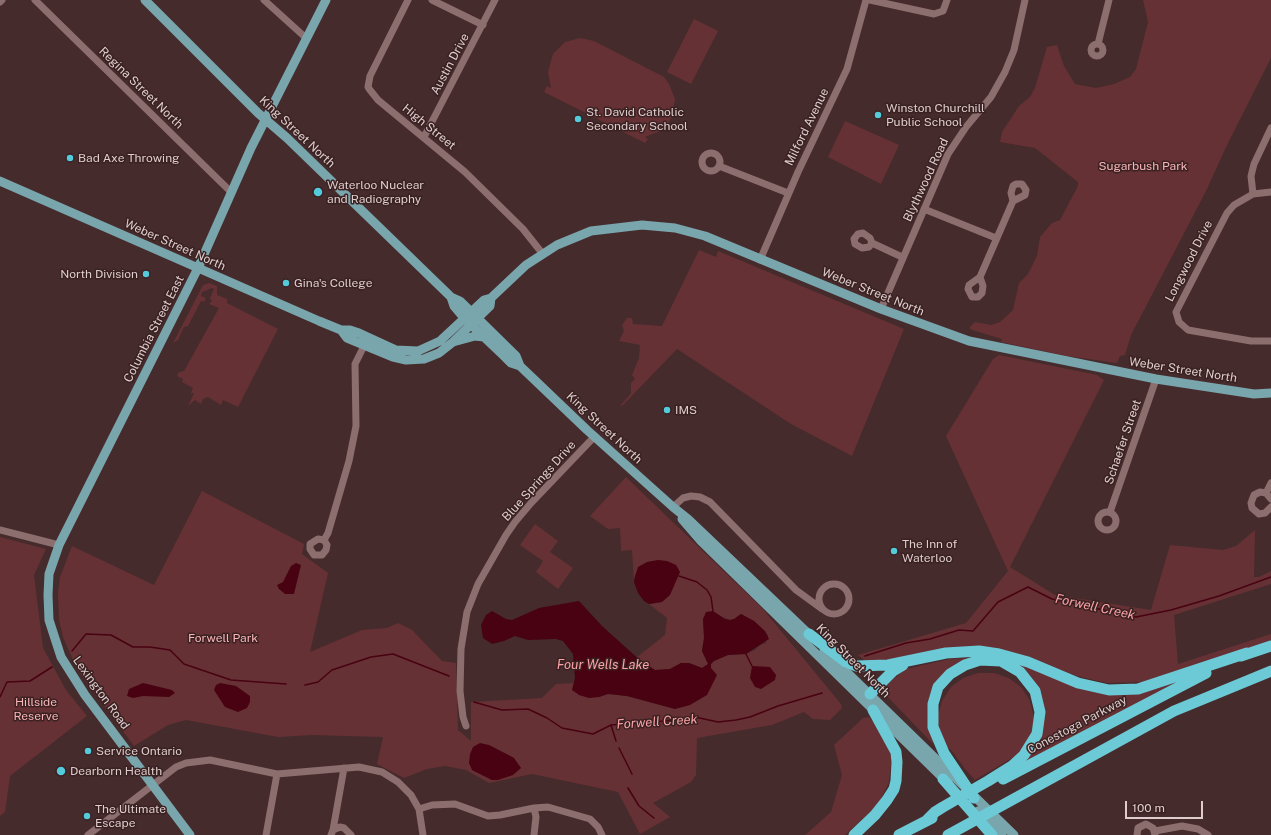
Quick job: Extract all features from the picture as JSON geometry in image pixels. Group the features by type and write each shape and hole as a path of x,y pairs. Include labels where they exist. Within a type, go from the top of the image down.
{"highway":[{"path":"809,634 846,662 856,666 888,665 961,652 999,654 1028,662 1078,683 1109,690 1138,689 1247,653"},
{"name":"Conestoga Parkway","path":"989,783 1247,653 1271,646"},
{"path":"870,694 893,671 903,665 921,658"},
{"path":"899,835 926,821 945,808 989,783 1024,755 1037,734 1040,712 1034,691 1020,672 1001,661 980,660 965,665 950,674 938,687 933,704 933,728 944,753 974,798"},
{"path":"957,833 1006,802 1192,703 1271,671"},
{"path":"854,835 888,800 894,789 896,781 896,752 893,744 877,720 873,710"},
{"path":"943,779 992,835"}],"main road":[{"name":"King Street North","path":"145,0 265,120 451,297 460,301 484,337 511,363 520,366 672,507 688,519 809,634 974,798 1014,835"},
{"name":"Columbia Street East","path":"59,545 198,268 231,192 265,120 326,0"},
{"name":"Weber Street North","path":"0,181 342,330 350,330 366,342 399,359 415,360 432,356 453,342 484,300 491,298 526,265 542,253 572,238 591,231 642,225 675,228 705,236 881,309 949,335 988,346 1156,379 1254,394 1271,393"},
{"name":"King Street North","path":"471,319 516,356 520,366"},
{"name":"Weber Street North","path":"366,342 396,350 418,351 440,341 471,319"},
{"path":"453,342 475,336 484,337"},
{"name":"King Street North","path":"672,507 701,542 1002,835"},
{"name":"Lexington Road","path":"59,545 49,574 48,595 50,620 61,657 85,695 190,835"}],"street":[{"name":"Regina Street North","path":"35,0 231,192"},
{"path":"264,0 306,38"},
{"name":"High Street","path":"408,0 370,76 368,87 378,100 465,172 523,229 542,253"},
{"path":"432,0 482,25"},
{"name":"Austin Drive","path":"424,137 495,0"},
{"name":"Milford Avenue","path":"760,260 788,193 847,69 866,0"},
{"path":"870,0 934,14 943,11 947,0"},
{"name":"Blythwood Road","path":"881,309 902,257 948,154 966,126 991,97 1005,72 1014,50 1025,0"},
{"path":"1098,44 1109,0"},
{"path":"1253,194 1251,176 1254,164 1271,128"},
{"path":"719,166 788,193"},
{"name":"Longwood Drive","path":"1271,192 1253,194 1234,205 1227,213 1176,312 1179,322 1188,330 1250,341 1271,341"},
{"path":"980,276 1013,201"},
{"path":"924,208 996,238"},
{"path":"872,243 902,257"},
{"path":"324,540 328,533 349,461 356,426 355,364 366,342"},
{"name":"Schaefer Street","path":"1110,512 1156,379"},
{"name":"Blue Springs Drive","path":"466,726 463,717 460,691 461,649 467,612 478,584 515,522 530,503 595,436"},
{"path":"1271,483 1268,496 1260,492 1254,495 1251,500 1251,506 1254,511 1262,514 1268,512 1271,507"},
{"path":"672,507 683,498 691,496 700,497 710,502 796,590 822,609 834,614 845,610 849,601 848,591 836,583 825,586 819,599 822,609"},
{"path":"0,530 59,545"},
{"path":"88,835 176,767 197,760 210,760 277,774 359,767 371,769 391,776 410,796 419,809 423,835"},
{"path":"332,833 344,768"},
{"path":"266,835 277,774"},
{"path":"419,809 432,805 455,804 488,816 500,816 534,808 548,807 583,816 598,826 602,835"},
{"path":"534,808 536,816 534,835"},
{"path":"1137,835 1138,828 1144,824 1151,826 1155,833 1182,826 1198,829 1208,835"},
{"path":"332,833 340,827 344,828 351,835"}],"green space":[{"name":"Sugarbush Park","path":"1143,0 1271,0 1271,58 1226,147 1206,191 1131,335 1125,355 1120,356 1117,363 1067,356 1001,342 1002,339 972,330 969,328 975,322 991,325 1000,322 1013,310 1019,283 1028,274 1037,256 1040,237 1052,223 1060,220 1078,186 1078,182 1035,148 1000,142 1002,132 1019,106 1030,97 1035,88 1047,47 1057,45 1064,66 1075,84 1096,88 1114,84 1130,77 1136,69 1148,22"},
{"path":"694,19 718,31 691,84 667,72"},
{"path":"580,38 594,41 664,77 669,84 675,99 672,116 668,124 660,131 645,137 648,139 645,143 544,92 547,86 551,88 548,72 553,54 565,42"},
{"path":"845,121 899,145 881,184 828,157"},
{"path":"699,250 716,257 718,251 904,329 852,456 791,424 677,349 622,406 621,405 631,393 631,383 635,379 632,375 639,358 640,345 619,341 624,331 622,325 627,318 632,318 633,324 662,326"},
{"path":"209,283 217,286 217,295 227,299 227,303 278,329 238,407 223,400 221,405 208,397 203,399 201,404 195,400 188,406 194,393 191,393 193,388 182,382 183,379 177,376 179,372 184,371 219,308 209,304 212,301 210,298 214,289 212,288 202,292 201,296 206,298 204,302 201,301 188,326 184,327 178,340 173,343 203,285"},
{"path":"999,355 1097,375 1104,380 1010,567 1055,595 1151,610 1170,545 1223,550 1236,546 1255,530 1254,577 1259,577 1271,571 1271,584 1174,615 1178,664 1271,634 1271,642 1145,682 1107,683 1077,676 1013,653 950,648 868,663 858,655 966,623 1008,571 946,436 993,359"},
{"name":"Forwell Park","path":"626,477 762,608 841,704 842,708 830,720 813,719 804,712 772,725 697,738 696,775 691,782 653,803 670,817 640,834 618,792 532,774 489,783 466,770 445,766 427,769 404,778 377,764 383,737 312,735 278,737 186,720 168,725 134,746 77,669 63,637 59,620 58,593 60,577 72,546 154,585 202,491 304,544 302,554 328,573 310,652 362,630 387,628 398,623 412,630 442,661 456,663 458,730 471,741 471,702 542,698 556,684 574,683 572,690 599,697 608,694 627,696 675,709 711,668 711,664 714,661 728,655 746,654 766,643 768,635 754,621 741,614 730,620 718,615 703,619 704,638 702,651 708,664 702,668 689,663 681,663 670,669 655,670 637,657 665,635 667,618 649,604 662,602 635,576 634,582 632,550 621,551 620,528 608,529 590,516","holes":["489,745 514,758 510,776 492,780 472,770"]},
{"path":"535,524 558,541 550,552 573,568 558,589 536,572 543,561 520,545"},
{"name":"Hillside Reserve","path":"0,537 46,549 34,575 43,648 66,690 87,716 10,776 5,812 0,816"},
{"path":"982,657 948,672 928,719 934,745 882,691 891,681 906,669 950,659"},
{"path":"1006,659 1105,692 1177,679 1178,682 1024,764 1042,706"},
{"path":"978,673 994,673 1009,678 1022,688 1030,701 1034,717 1032,732 1026,747 1014,757 975,780 952,751 946,746 939,732 938,716 942,701 951,687 963,678"},
{"path":"869,717 881,731 892,757 889,782 879,804 845,835 805,835 831,812 842,775 834,745 863,718"}],"water":[{"path":"658,560 667,561 676,565 680,572 670,595 662,602 649,604 644,601 638,593 634,582 635,576 638,567 647,562"},
{"path":"296,563 301,565 294,594 285,594 277,585 283,582 291,566"},
{"name":"Four Wells Lake","path":"579,601 602,626 642,662 655,670 670,669 681,663 689,663 702,668 708,664 702,651 704,638 703,619 706,612 713,611 725,619 730,620 741,614 754,621 765,631 769,639 746,654 728,655 714,661 711,664 711,668 717,675 707,695 690,705 675,709 627,696 608,694 589,698 579,695 572,690 575,678 573,654 563,641 556,639 528,640 515,636 492,644 483,638 481,625 486,615 492,611 506,619 512,620 539,608"},
{"path":"752,666 770,667 776,675 775,680 761,689 755,687 750,678"},
{"path":"143,683 172,690 175,693 169,697 143,696 133,698 127,696 129,689"},
{"path":"220,683 236,686 250,696 250,702 247,708 238,712 225,707 214,690 216,685"},
{"path":"480,743 489,745 514,758 521,768 513,775 498,780 492,780 472,770 469,763 470,754 473,747"}],"waterway":[{"path":"679,576 697,582 707,590 711,597 713,611"},
{"name":"Forwell Creek","path":"865,656 906,643 930,639 959,630 973,631 998,602 1028,587 1052,599 1136,617 1171,610 1219,596 1271,577"},
{"name":"Forwell Creek","path":"72,651 86,634 111,635 133,647 150,647 170,650 184,664 231,680 286,684"},
{"name":"Forwell Creek","path":"305,685 318,682 332,670 371,657 393,654 449,676"},
{"path":"746,654 752,666"},
{"name":"Forwell Creek","path":"0,697 7,682 30,681 52,667"},
{"name":"Forwell Creek","path":"474,702 502,710 528,709 547,718 562,728 593,734 611,725 695,717 718,722 736,720 750,717 778,706 822,693"},
{"path":"611,725 616,741"},
{"path":"619,748 632,774"},
{"path":"628,788 639,806 654,818"}],"place":[{"name":"Winston Churchill Public School","path":"878,115"},
{"name":"St. David Catholic Secondary School","path":"578,119"},
{"name":"Bad Axe Throwing","path":"70,158"},
{"name":"Waterloo Nuclear and Radiography","path":"318,192"},
{"name":"North Division","path":"146,274"},
{"name":"Gina's College","path":"286,283"},
{"name":"IMS","path":"667,410"},
{"name":"The Inn of Waterloo","path":"894,551"},
{"name":"Service Ontario","path":"88,751"},
{"name":"Dearborn Health","path":"61,771"},
{"name":"The Ultimate Escape","path":"87,816"}]}
